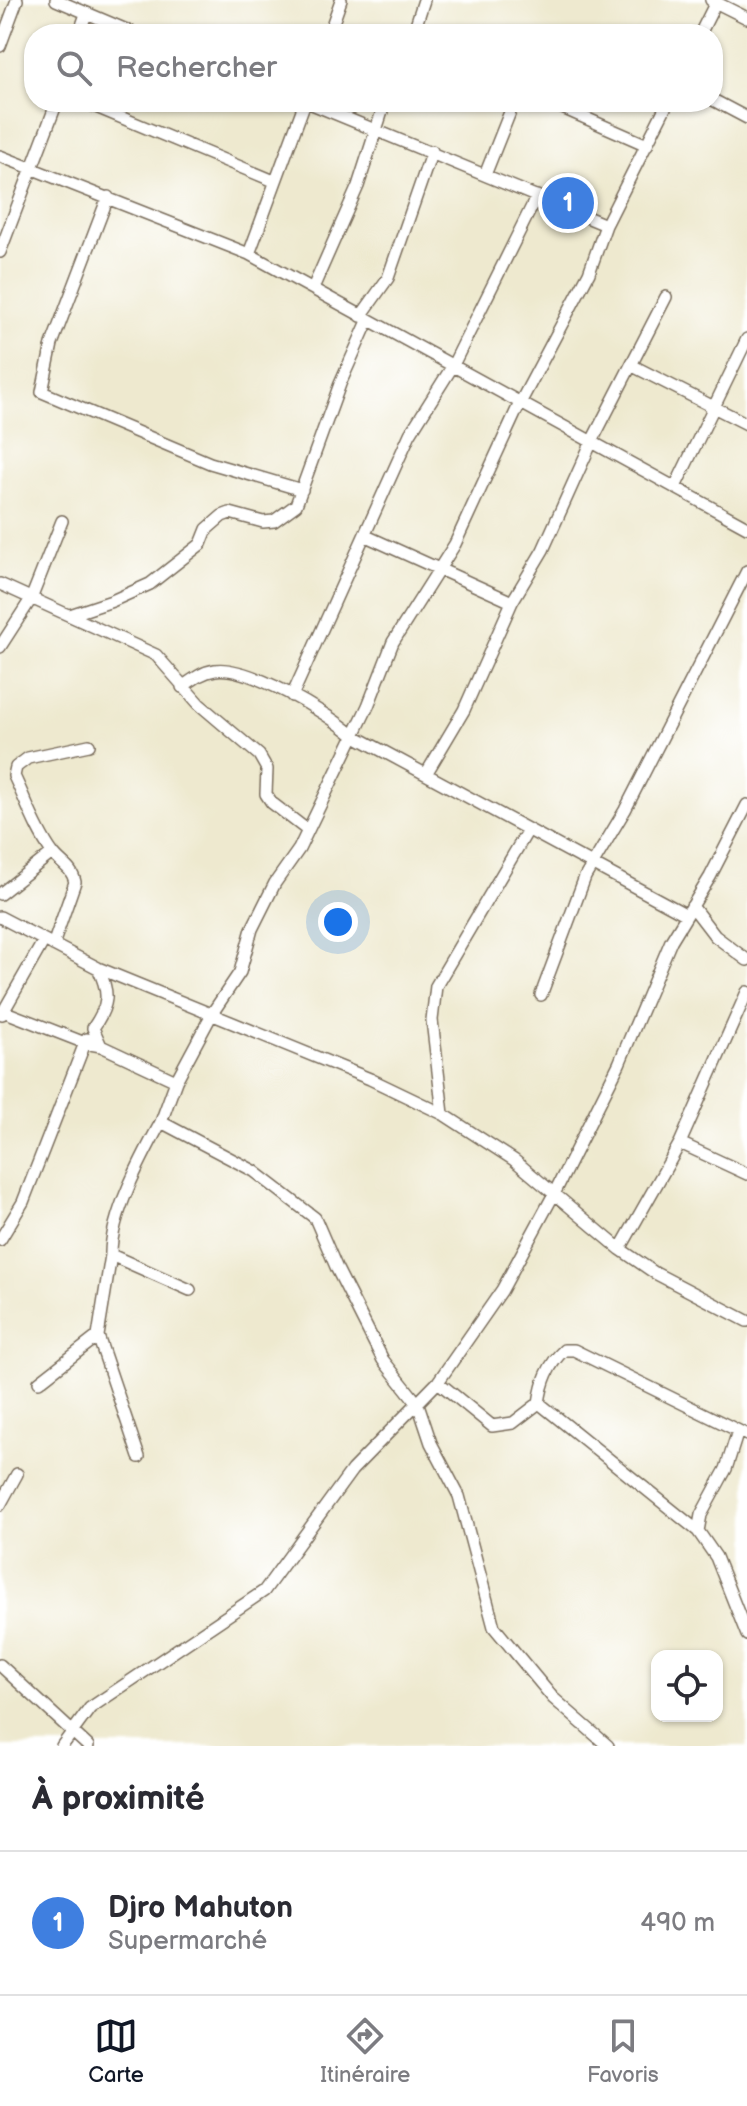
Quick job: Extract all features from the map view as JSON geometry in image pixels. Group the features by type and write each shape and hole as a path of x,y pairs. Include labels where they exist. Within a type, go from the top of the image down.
{"street":[{"path":"0,46 17,0"},
{"path":"56,0 111,24"},
{"path":"333,24 341,0"},
{"path":"416,24 424,0"},
{"path":"705,24 715,1 747,18"},
{"path":"82,24 86,14"},
{"path":"723,105 747,118"},
{"path":"0,252 53,112"},
{"path":"108,112 274,181"},
{"path":"249,254 302,112"},
{"path":"333,112 606,225"},
{"path":"313,288 358,186 381,112"},
{"path":"485,175 510,112"},
{"path":"572,112 647,145"},
{"path":"139,1457 98,1336 111,1244 125,1202 176,1081 213,1012 240,972 252,929 307,830 381,678 393,642 438,566 455,544 519,405 589,273 606,225 663,112"},
{"path":"70,615 150,584 201,544 207,529 222,516 230,513 263,522 274,521 296,505 365,318 388,278 432,151"},
{"path":"0,156 249,254 519,405 593,439 747,527"},
{"path":"292,696 410,434 452,367 537,196"},
{"path":"108,197 52,344 42,392 210,463 302,490"},
{"path":"426,774 464,710 512,602 543,550 593,439 666,297"},
{"path":"676,485 747,339"},
{"path":"631,365 747,424"},
{"path":"0,647 31,599 62,521"},
{"path":"366,536 512,602"},
{"path":"541,995 593,862 625,810 747,571"},
{"path":"0,584 156,655 182,687 259,755 267,769 266,794 272,803 307,830"},
{"path":"182,687 199,675 216,670 237,672 292,696 325,713 353,735 528,830 689,910 715,936 747,960"},
{"path":"89,745 28,758 16,767 14,776 52,853 73,871 75,882 48,943 3,1006 176,1081"},
{"path":"62,1746 90,1708 264,1591 285,1567 342,1481 438,1382 502,1290 555,1192 619,1064 689,910 747,805"},
{"path":"443,1114 432,1020 436,986 528,830"},
{"path":"0,894 52,853"},
{"path":"0,917 98,968 213,1012 370,1079 443,1114 514,1160 620,1249 655,1273 747,1321"},
{"path":"0,1240 23,1202 85,1043 105,1011 108,998 98,968"},
{"path":"620,1249 680,1143 747,992"},
{"path":"93,1028 101,1046"},
{"path":"161,1122 254,1171 315,1218 383,1360 418,1404 431,1443 459,1496 494,1627 553,1698 608,1746"},
{"path":"680,1143 747,1174"},
{"path":"111,1255 190,1290"},
{"path":"39,1382 98,1336"},
{"path":"438,1382 492,1426 513,1423 539,1403 541,1384 555,1358 564,1350 574,1350 742,1433 698,1531"},
{"path":"539,1403 698,1531 716,1557 747,1635"},
{"path":"0,1505 17,1474"},
{"path":"0,1665 88,1746"}],"place":[{"name":"Djro Mahuton","path":"568,203"}]}
